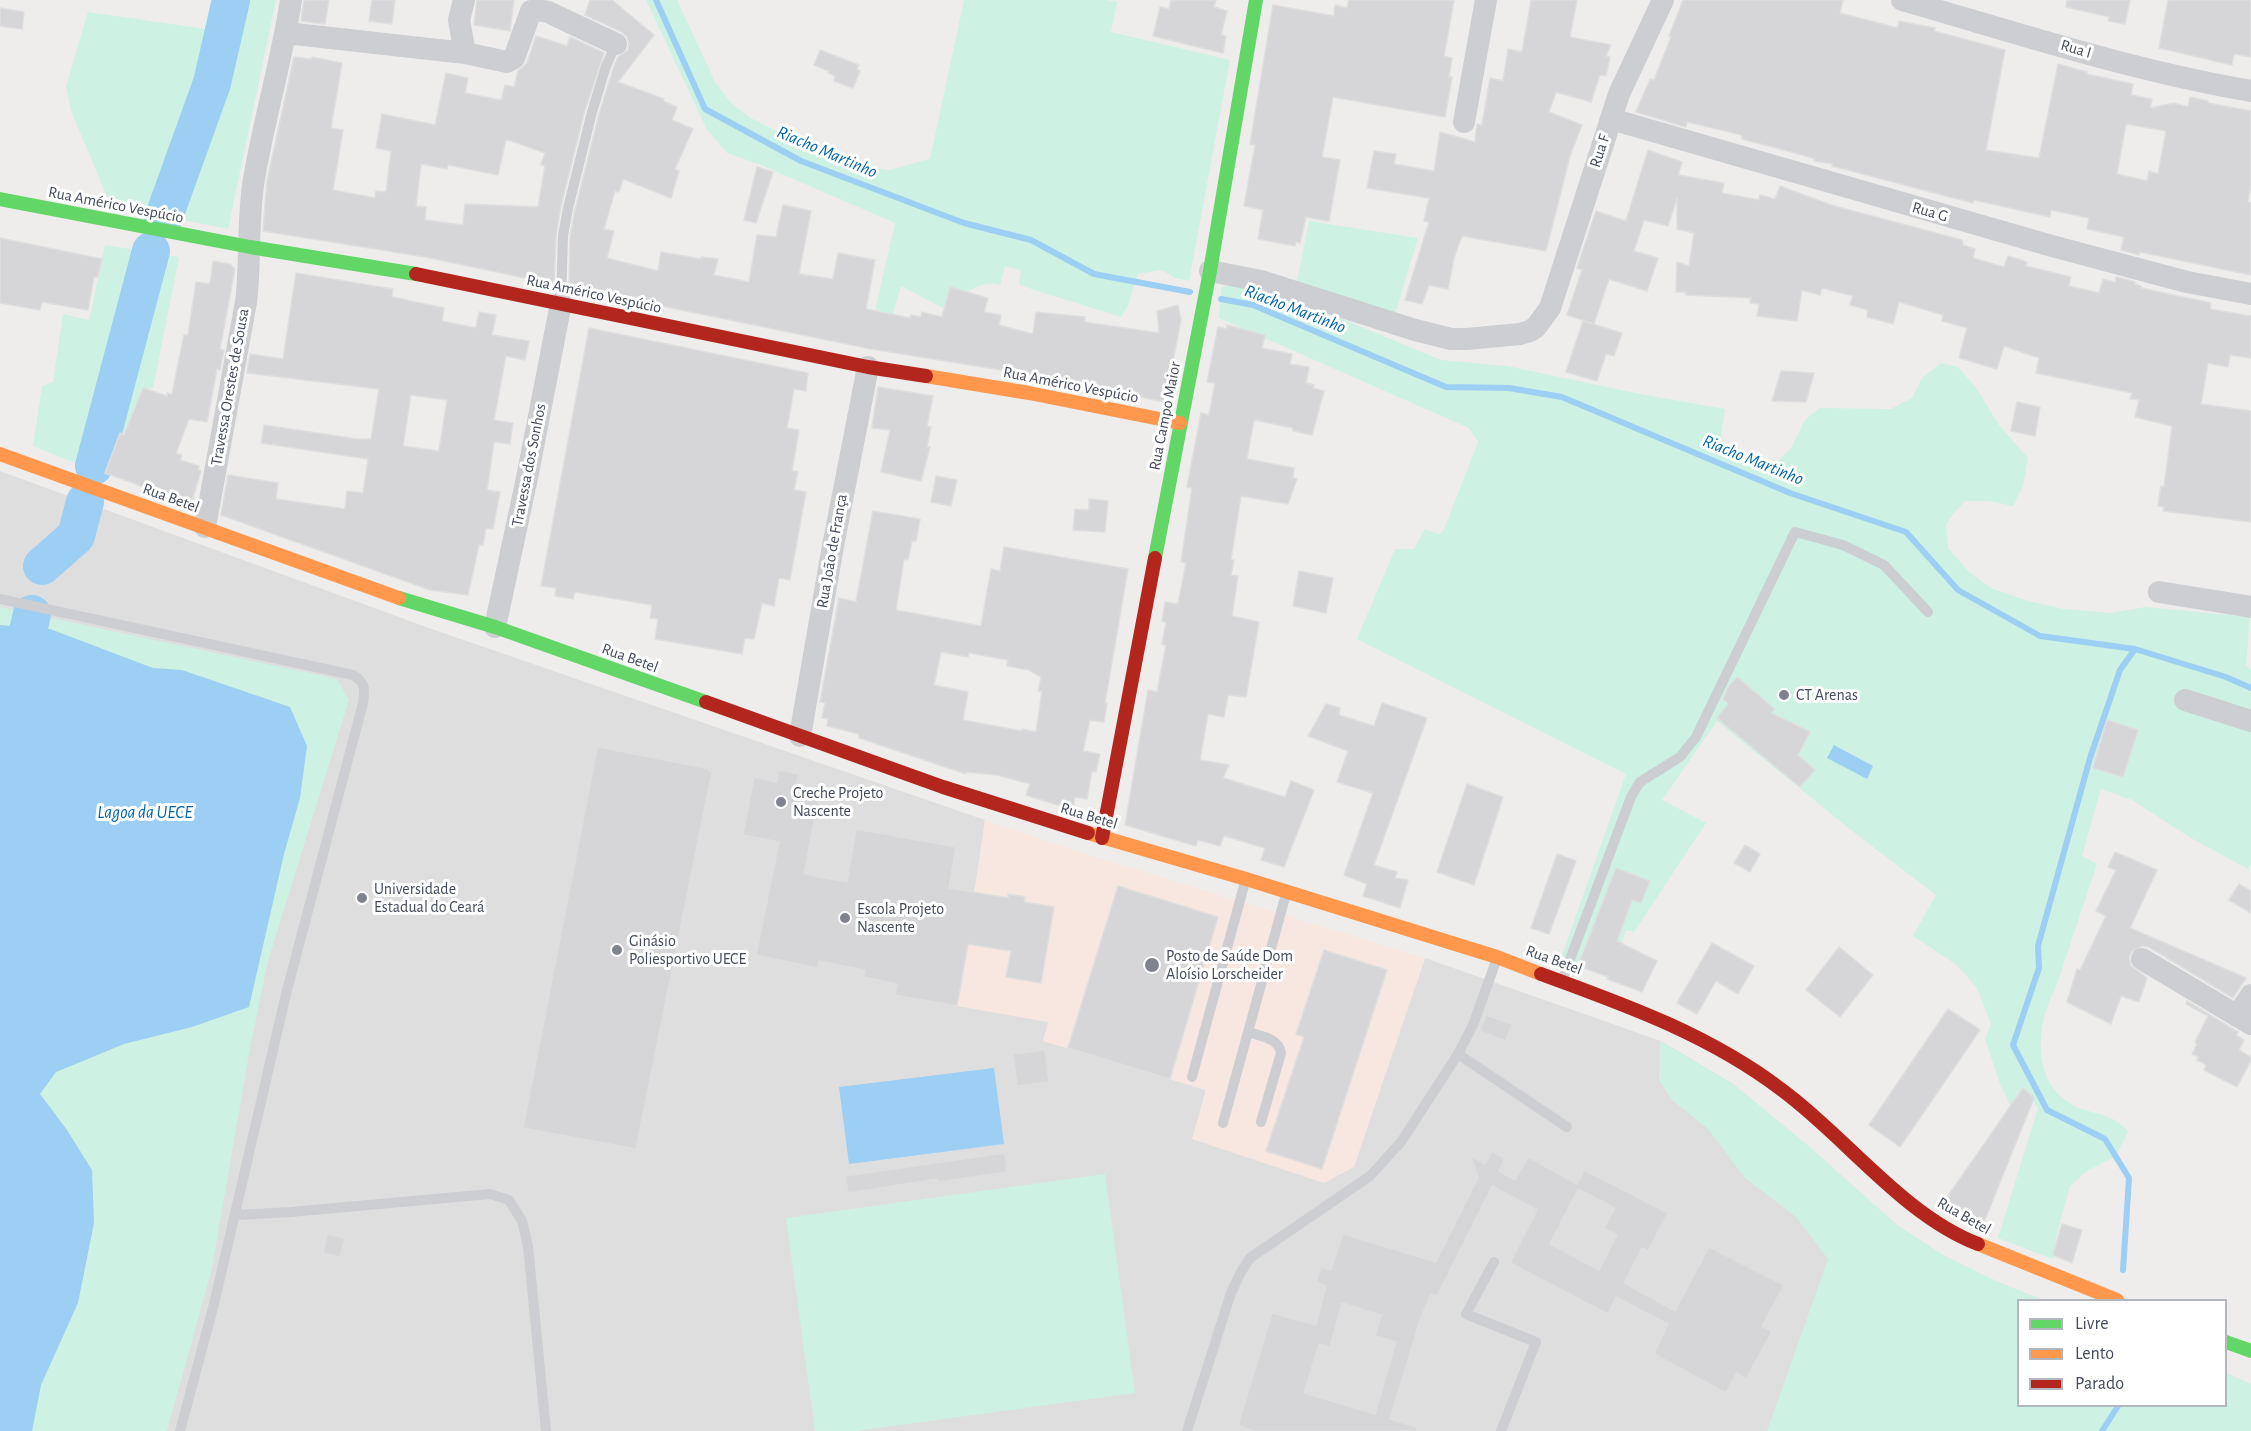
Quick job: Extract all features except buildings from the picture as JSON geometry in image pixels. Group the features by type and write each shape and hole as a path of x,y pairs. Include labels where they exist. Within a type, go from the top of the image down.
{"street":[{"name":"Travessa Orestes de Sousa","path":"204,527 246,302 254,181 291,0"},
{"path":"464,0 459,20 465,53"},
{"name":"Rua Campo Maior","path":"1102,838 1210,271 1256,0"},
{"path":"1464,122 1486,0"},
{"name":"Rua F","path":"1210,271 1261,281 1415,330 1451,339 1520,334 1530,331 1536,327 1550,308 1619,94 1663,0"},
{"name":"Rua I","path":"1902,0 2132,65 2202,83 2251,92"},
{"path":"286,33 465,53 504,62 514,58 531,11 537,10 548,12 616,44"},
{"name":"Rua G","path":"1611,119 2052,246 2187,282 2251,294"},
{"name":"Rua Américo Vespúcio","path":"0,200 250,247 421,275 868,367 1029,393 1180,423"},
{"name":"Travessa dos Sonhos","path":"495,627 561,303"},
{"name":"Rua João de França","path":"800,736 833,546 868,367"},
{"name":"Rua Betel","path":"0,454 425,607 495,627 943,787 1102,838 1287,891 1497,957 1635,1009 1717,1046 1783,1090 1899,1194 1967,1240 2114,1299"},
{"path":"2159,592 2251,607"},
{"path":"2185,700 2251,721"},
{"path":"2142,959 2244,1020 2251,995"},
{"path":"2227,1342 2251,1351"}],"lane":[{"path":"561,303 563,236 568,208 592,112 606,66 616,44"},
{"path":"1562,981 1631,797 1640,782 1680,757 1696,737 1795,532 1843,545 1884,565 1928,612"},
{"path":"0,598 353,675 362,680 365,686 363,703 286,994 236,1215 180,1431"},
{"path":"1192,1077 1246,879"},
{"path":"1223,1123 1250,1032 1287,891"},
{"path":"1187,1431 1231,1293 1240,1272 1250,1258 1370,1176 1401,1142 1458,1054 1473,1025 1497,957"},
{"path":"1250,1032 1275,1041 1281,1053 1262,1122"},
{"path":"1458,1054 1567,1126"},
{"path":"236,1215 490,1194 509,1200 522,1221 528,1246 546,1431"},
{"path":"1494,1262 1467,1314 1536,1342 1501,1431"}],"shaded area":[{"name":"Universidade Estadual do Ceará","path":"0,471 429,628 985,820 978,875 1049,1022 1044,1041 1206,1090 1193,1139 1353,1167 1425,958 1661,1041 1733,1084 1806,1144 1897,1225 1943,1255 2000,1283 2040,1299 2017,1299 2017,1407 2227,1407 2227,1373 2251,1384 2251,1431 0,1431"},
{"path":"985,820 1080,852 1425,958 1354,1167 1324,1183 1192,1139 1206,1090 1043,1041 1048,1022 957,1006"}],"green space":[{"path":"211,0 276,0 228,229 111,206 71,111 66,86 88,12 205,29"},
{"path":"646,0 677,0 715,82 731,103 749,117 827,157 856,165 889,170 930,159 964,0 1106,0 1117,2 1111,32 1230,60 1189,281 1176,278 1161,270 1138,274 1128,305 1121,317 1019,285 1021,270 1005,266 1000,285 985,284 977,287 943,308 901,286 889,327 872,324 895,223 761,165 727,153 707,130"},
{"path":"1309,221 1418,238 1395,314 1296,287"},
{"path":"105,245 179,257 153,388 141,390 134,427 117,439 104,475 33,446 42,386 53,382 63,314 89,320"},
{"path":"1231,284 1294,299 1441,360 1507,366 1725,409 1719,448 1773,466 1791,448 1805,420 1820,408 1891,409 1912,398 1922,378 1941,363 1958,367 1977,389 1998,424 2028,458 2023,486 2013,506 1989,501 1965,501 1946,525 1948,548 1969,572 1993,589 2028,601 2063,609 2111,613 2145,607 2250,617 2246,665 2251,670 2251,864 2248,869 2191,838 2132,800 2101,789 2082,856 2097,864 2044,1019 2041,1054 2052,1086 2063,1098 2079,1108 2111,1118 2128,1131 2116,1156 2087,1171 2070,1186 2057,1233 2053,1259 1998,1238 2038,1108 2025,1090 2013,1111 2000,1084 1985,1039 1991,1024 1977,988 1957,965 1913,936 1936,895 1851,830 1717,721 1662,800 1706,823 1634,932 1626,930 1608,978 1561,958 1626,774 1357,639 1395,549 1414,549 1425,529 1438,534 1443,532 1478,442 1469,428 1219,318 1222,287"},
{"name":"Lagoa da UECE","path":"0,607 337,679 349,700 268,961 250,1048 212,1268 167,1431 0,1431"},
{"path":"1660,1041 1733,1084 1806,1144 1897,1225 1943,1255 2000,1283 2040,1299 2017,1299 2017,1407 2227,1407 2227,1373 2251,1384 2251,1431 1767,1431 1828,1259 1796,1217 1745,1178 1708,1129 1672,1100 1659,1080"},
{"path":"1105,1174 1135,1393 856,1431 815,1431 786,1218"}],"water":[{"name":"Lagoa da UECE","path":"0,625 50,629 153,668 182,670 290,707 307,746 300,798 284,854 249,1007 192,1027 124,1044 56,1072 40,1094 67,1130 92,1170 94,1223 78,1303 41,1385 32,1431 0,1431"},
{"path":"1834,745 1873,766 1867,779 1827,758"},
{"path":"994,1068 1004,1144 849,1164 839,1087"}],"waterway":[{"path":"163,219 212,83 231,0"},
{"name":"Riacho Martinho","path":"656,0 705,109 801,161 964,223 1031,240 1094,274 1190,292"},
{"path":"94,466 151,251"},
{"name":"Riacho Martinho","path":"1221,299 1253,305 1446,387 1509,388 1562,397 1790,493 1906,532 1958,590 2040,636 2135,649 2226,677 2251,688"},
{"path":"42,566 76,536 85,502"},
{"path":"17,678 32,614"},
{"path":"2123,1270 2129,1178 2105,1139 2047,1110 2013,1045 2039,968 2038,946 2090,758 2120,670 2135,649"},
{"path":"2102,1431 2117,1407"}],"traffic: fast":[{"path":"1155,558 1210,271 1256,0"},
{"path":"0,199 250,247 416,274"},
{"path":"399,598 495,627 706,702"},
{"path":"2227,1342 2251,1351"}],"traffic: slow":[{"path":"926,376 1029,393 1180,423"},
{"path":"0,454 399,598"},
{"path":"1088,833 1246,879 1497,957 1541,974"},
{"path":"1978,1244 2115,1299"}],"traffic: jam":[{"path":"416,274 868,367 926,376"},
{"path":"1102,838 1155,558"},
{"path":"706,702 943,787 1088,833"},
{"path":"1541,974 1666,1023 1697,1037 1754,1070 1806,1109 1900,1195 1951,1231 1978,1244"}],"place":[{"name":"CT Arenas","path":"1784,695"},
{"name":"Creche Projeto Nascente","path":"781,802"},
{"name":"Universidade Estadual do Ceará","path":"362,898"},
{"name":"Escola Projeto Nascente","path":"845,918"},
{"name":"Ginásio Poliesportivo UECE","path":"617,950"},
{"name":"Posto de Saúde Dom Aloísio Lorscheider","path":"1152,965"}]}
